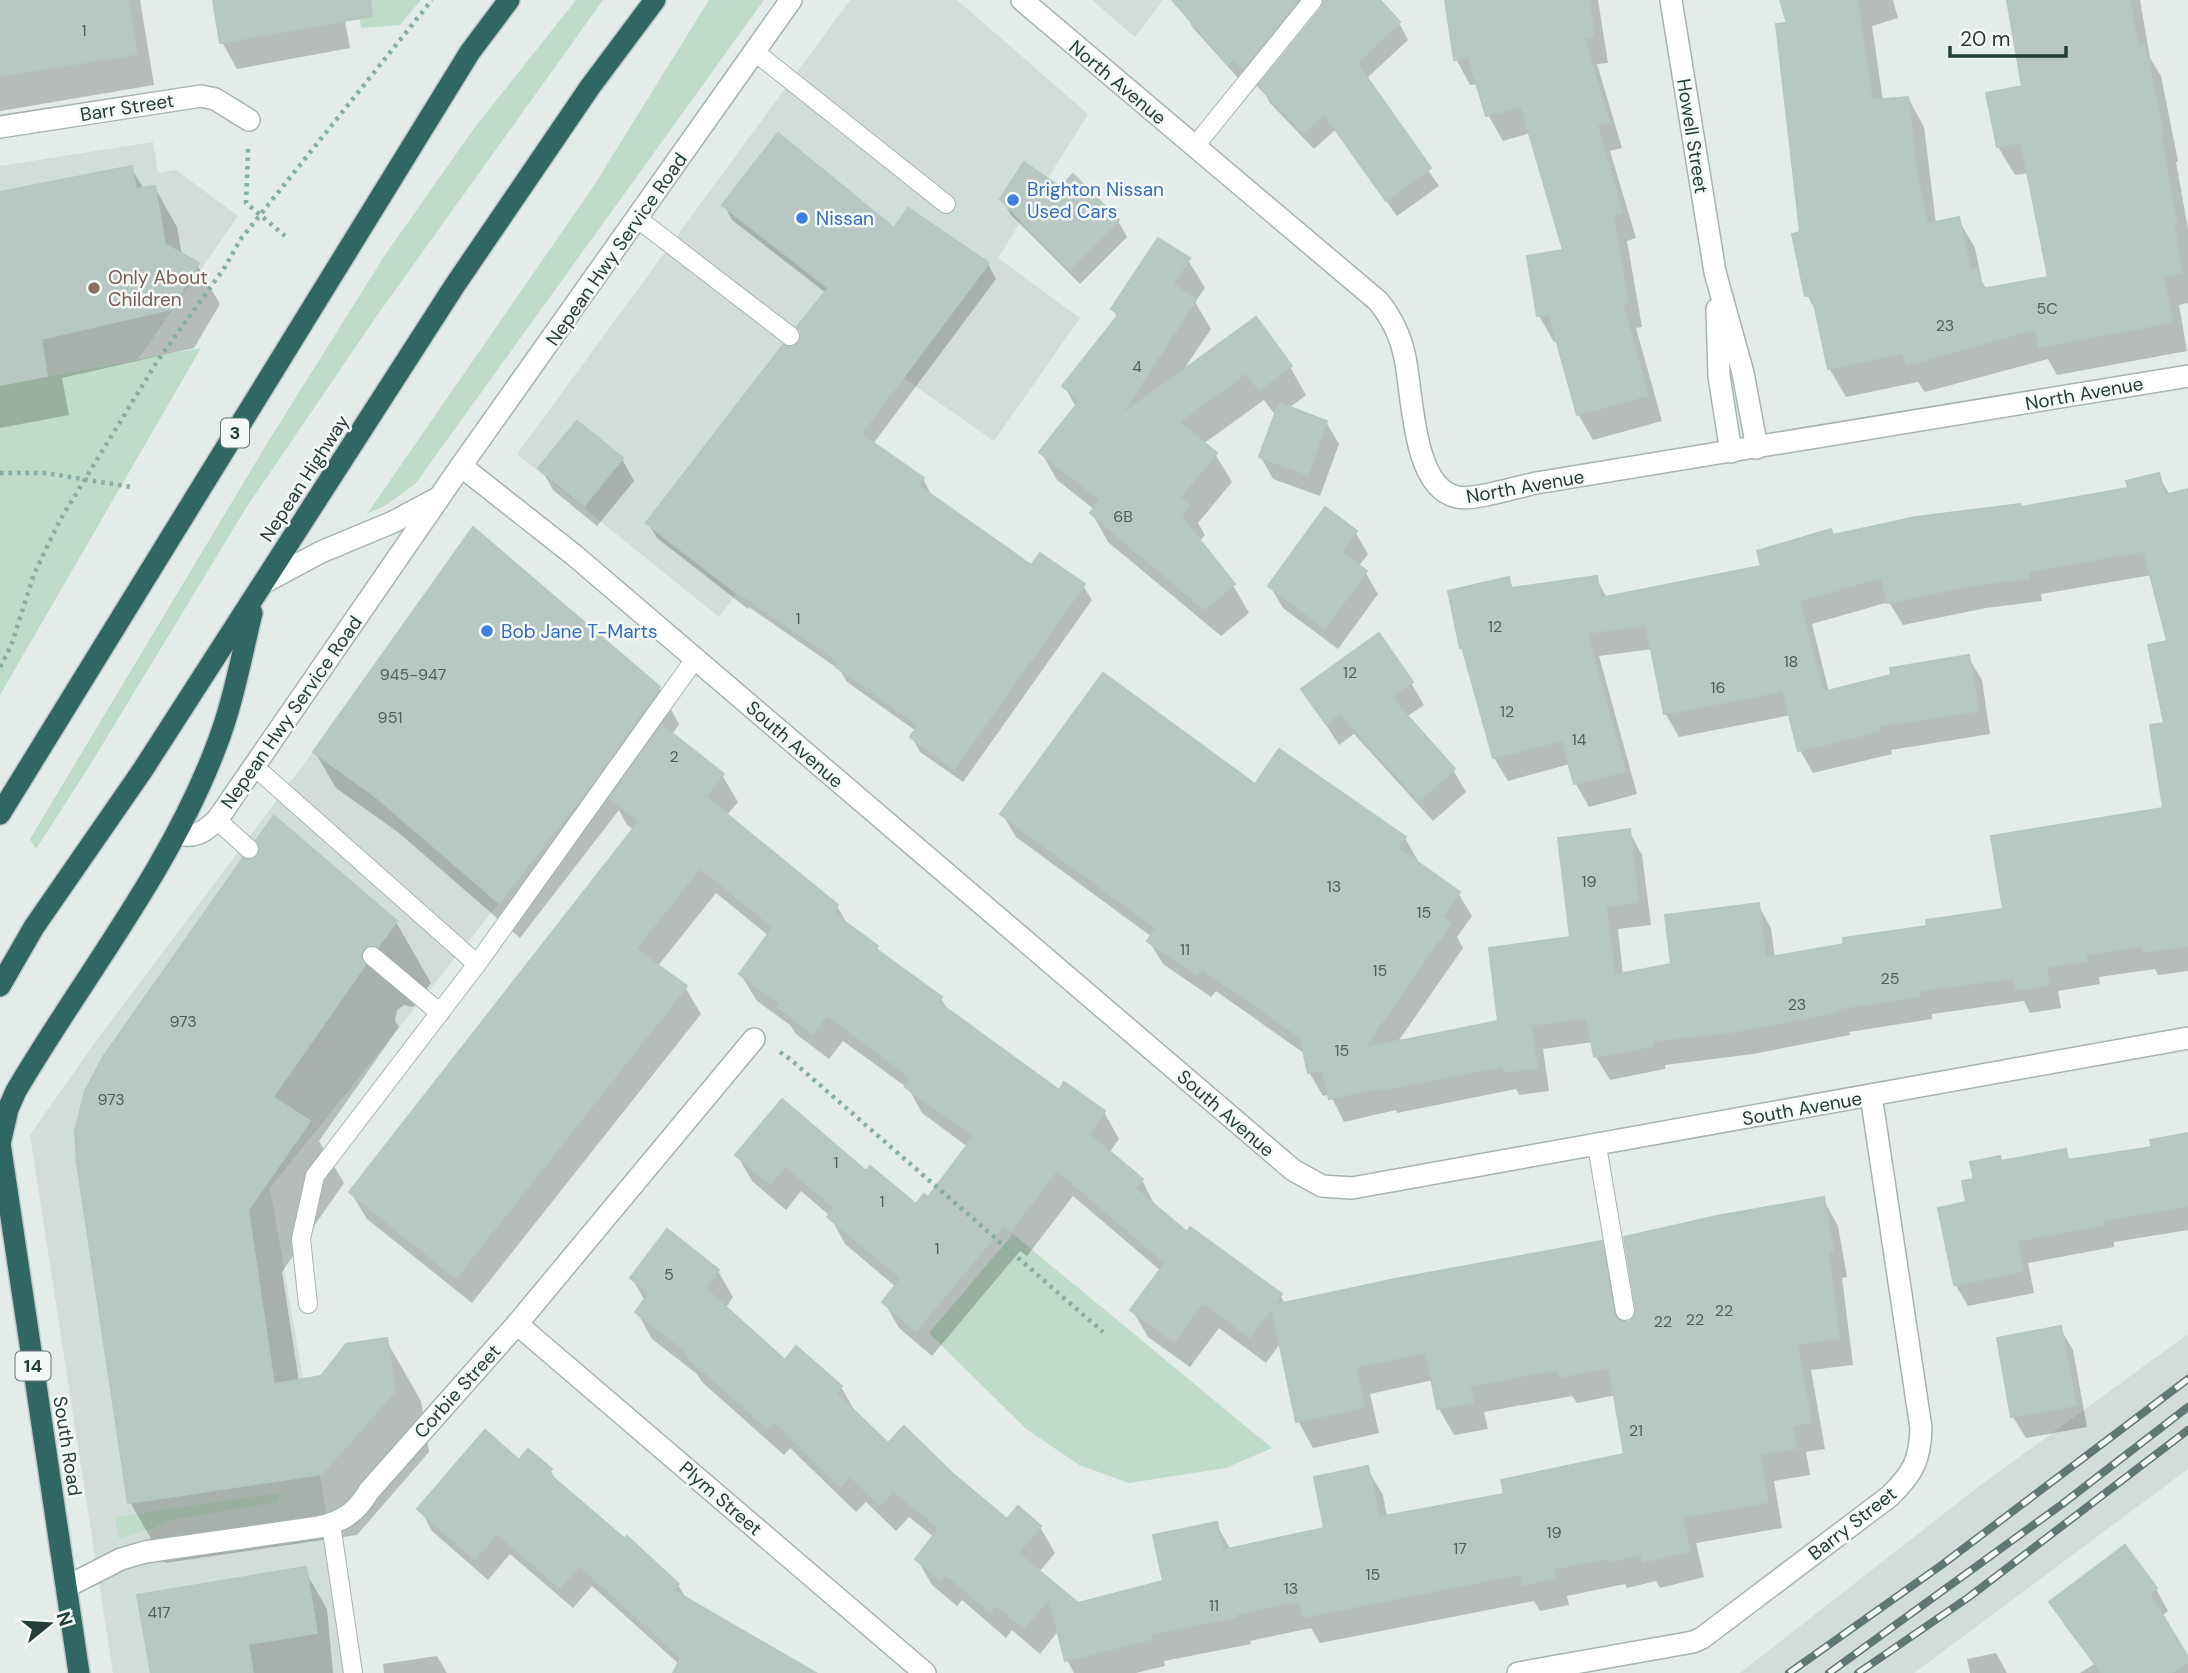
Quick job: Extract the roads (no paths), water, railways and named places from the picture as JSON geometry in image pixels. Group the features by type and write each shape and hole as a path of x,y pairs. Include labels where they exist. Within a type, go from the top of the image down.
{"highway":[{"name":"3","path":"0,814 470,52 509,0"},
{"name":"Nepean Highway","path":"0,986 41,916 142,771 462,274 590,87 655,0"},
{"path":"0,1144 8,1109 16,1091 176,834 216,747 260,589"},
{"name":"South Road","path":"0,1144 79,1673"}],"street":[{"name":"Nepean Hwy Service Road","path":"176,834 195,836 206,831 217,820 461,466 791,0"},
{"name":"North Avenue","path":"1022,0 1378,301 1398,331 1418,439 1431,479 1453,497 1466,499 1536,483 2188,376"},
{"name":"Howell Street","path":"1671,0 1715,272 1743,373 1757,448"},
{"name":"Barr Street","path":"0,127 201,96 215,99 248,120"},
{"name":"Howell Street","path":"1715,272 1720,376 1731,452"},
{"name":"South Avenue","path":"461,466 574,555 1293,1170 1308,1180 1330,1188 1353,1188 1597,1146 2188,1038"},
{"name":"Nepean Hwy Service Road","path":"260,589 321,552 393,522 440,496"},
{"name":"Corbie Street","path":"66,1587 113,1562 145,1552 331,1524 353,1513 375,1483 517,1324 754,1039"},
{"name":"Barry Street","path":"1518,1673 1693,1642 1702,1638 1890,1496 1908,1478 1917,1462 1921,1428 1871,1095"},
{"name":"Plym Street","path":"517,1324 925,1673"}],"lane":[{"path":"1195,146 1313,0"},
{"path":"755,52 946,204"},
{"path":"638,219 790,336"},
{"path":"308,1304 301,1239 314,1176 477,964 695,659"},
{"path":"255,767 477,964"},
{"path":"217,820 249,849"},
{"path":"372,956 440,1013"},
{"path":"1597,1146 1625,1311"},
{"path":"331,1524 353,1673"}],"railway":[{"path":"1789,1673 1943,1564 2188,1379"},
{"path":"1829,1673 2061,1505 2188,1407"},
{"path":"1858,1673 1969,1597 2188,1430"}],"place":[{"name":"Brighton Nissan Used Cars","path":"1013,200"},
{"name":"Nissan","path":"802,218"},
{"name":"Only About Children","path":"94,288"},
{"name":"Bob Jane T-Marts","path":"487,631"}]}
